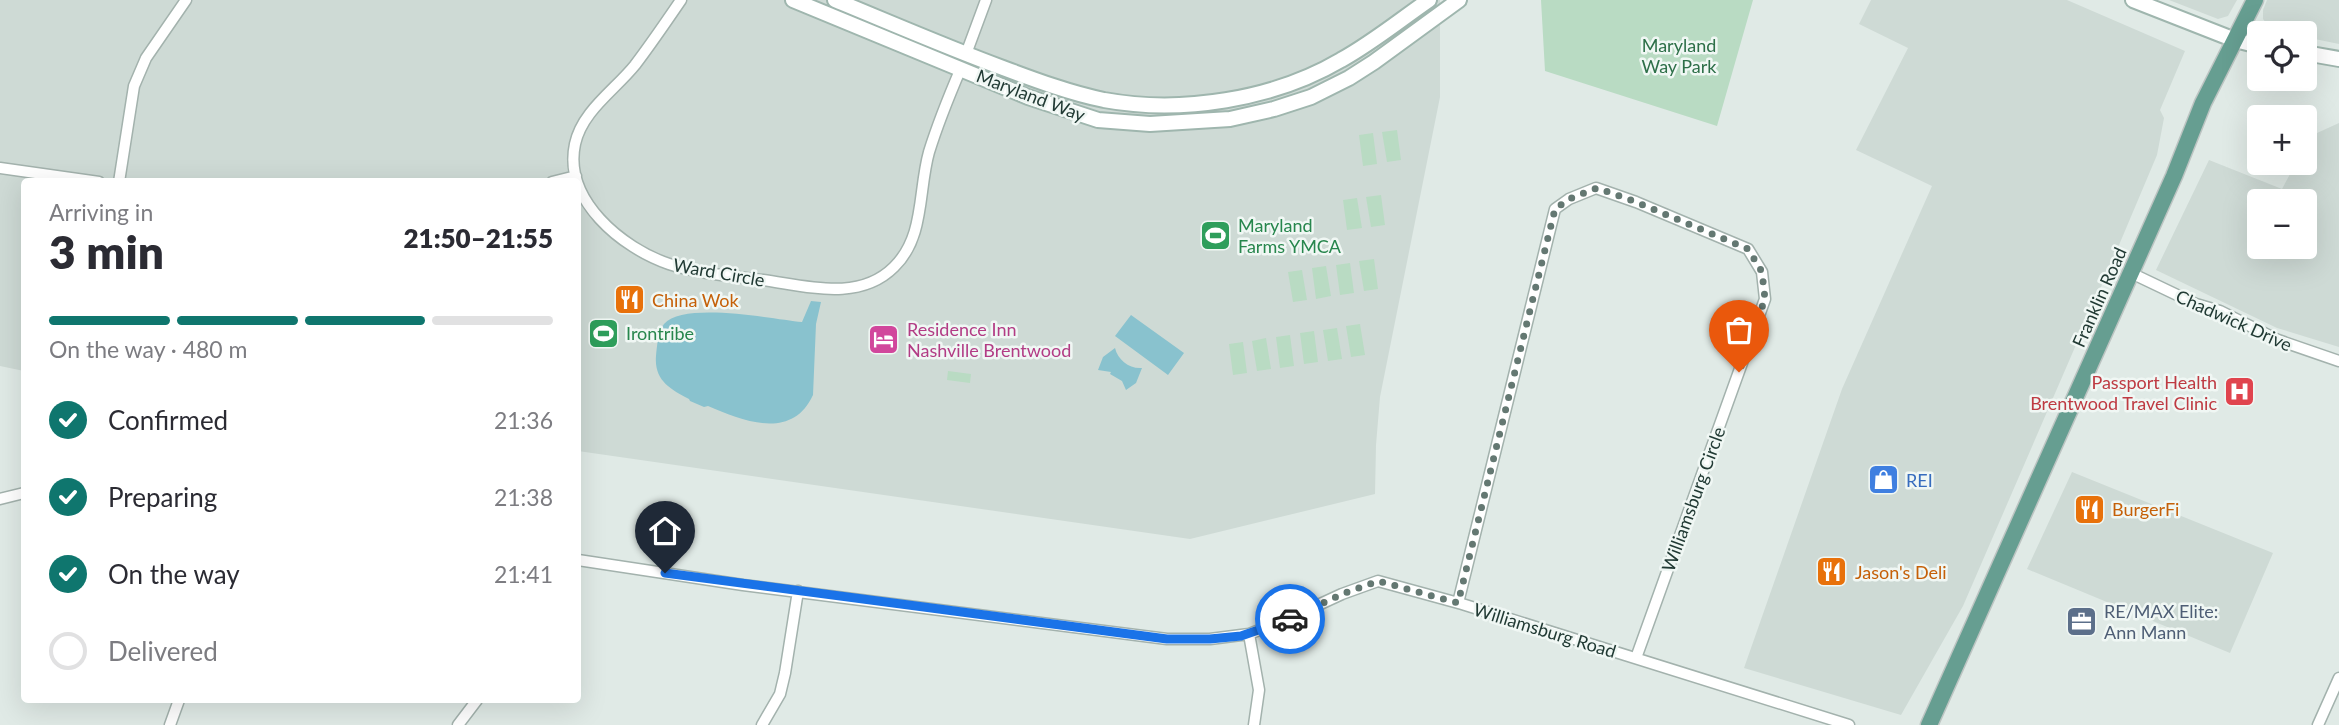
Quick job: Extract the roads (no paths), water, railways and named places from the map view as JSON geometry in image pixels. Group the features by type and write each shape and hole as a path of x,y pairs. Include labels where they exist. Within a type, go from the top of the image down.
{"main road":[{"name":"Maryland Way","path":"793,0 964,61 1102,100 1136,104 1197,104 1257,93 1303,78 1354,52 1429,0"},
{"name":"Maryland Way","path":"835,0 964,61 1028,97 1098,120 1150,124 1214,121 1246,116 1311,97 1363,69 1459,0"},
{"path":"2133,0 2247,43"},
{"name":"Franklin Road","path":"1929,725 2131,273 2203,103 2255,0"},
{"path":"1354,52 1363,69"},
{"path":"2317,55 2339,59"},
{"path":"1280,86 1286,106"},
{"path":"1098,120 1102,100"}],"street":[{"path":"120,178 134,86 146,58 187,0"},
{"name":"Ward Circle","path":"576,176 573,160 575,145 586,118 636,64 681,0"},
{"name":"Ward Circle","path":"581,187 588,203 607,225 630,244 659,260 695,271 840,290 876,282 903,258 912,241 929,154 942,112 986,0"},
{"path":"0,168 71,178"},
{"path":"568,178 576,176"},
{"name":"Williamsburg Circle","path":"1458,603 1555,209 1569,199 1597,188 1748,249 1762,272 1765,299 1636,658"},
{"name":"Chadwick Drive","path":"2131,273 2196,304 2220,310 2288,344 2339,361"},
{"path":"0,499 21,494"},
{"name":"Williamsburg Road","path":"581,560 798,592 1167,639 1210,639 1249,634 1378,581 1458,603 1849,725"},
{"path":"762,725 780,694 798,592"},
{"path":"1249,634 1259,690 1254,725"},
{"path":"2318,725 2339,678"},
{"path":"170,725 178,703"},
{"path":"458,725 475,703"}],"water":[{"path":"811,301 821,302 816,324 813,395 804,409 793,418 780,423 766,423 736,417 690,401 661,378 656,364 659,335 664,324 674,317 709,312 802,322"},
{"path":"1131,315 1184,353 1168,375 1115,336"},
{"path":"1115,348 1125,363 1142,368 1136,383 1126,390 1122,381 1110,374 1111,372 1098,370 1103,357"}],"place":[{"name":"Maryland Farms YMCA","path":"1215,235"},
{"name":"China Wok","path":"629,300"},
{"name":"Irontribe","path":"603,333"},
{"name":"Residence Inn Nashville Brentwood","path":"884,339"},
{"name":"Passport Health Brentwood Travel Clinic","path":"2240,392"},
{"name":"REI","path":"1883,480"},
{"name":"BurgerFi","path":"2089,509"},
{"name":"Jason's Deli","path":"1832,572"},
{"name":"RE/MAX Elite: Ann Mann","path":"2081,621"}],"park label":[{"name":"Maryland Way Park","path":"1679,55"}]}
